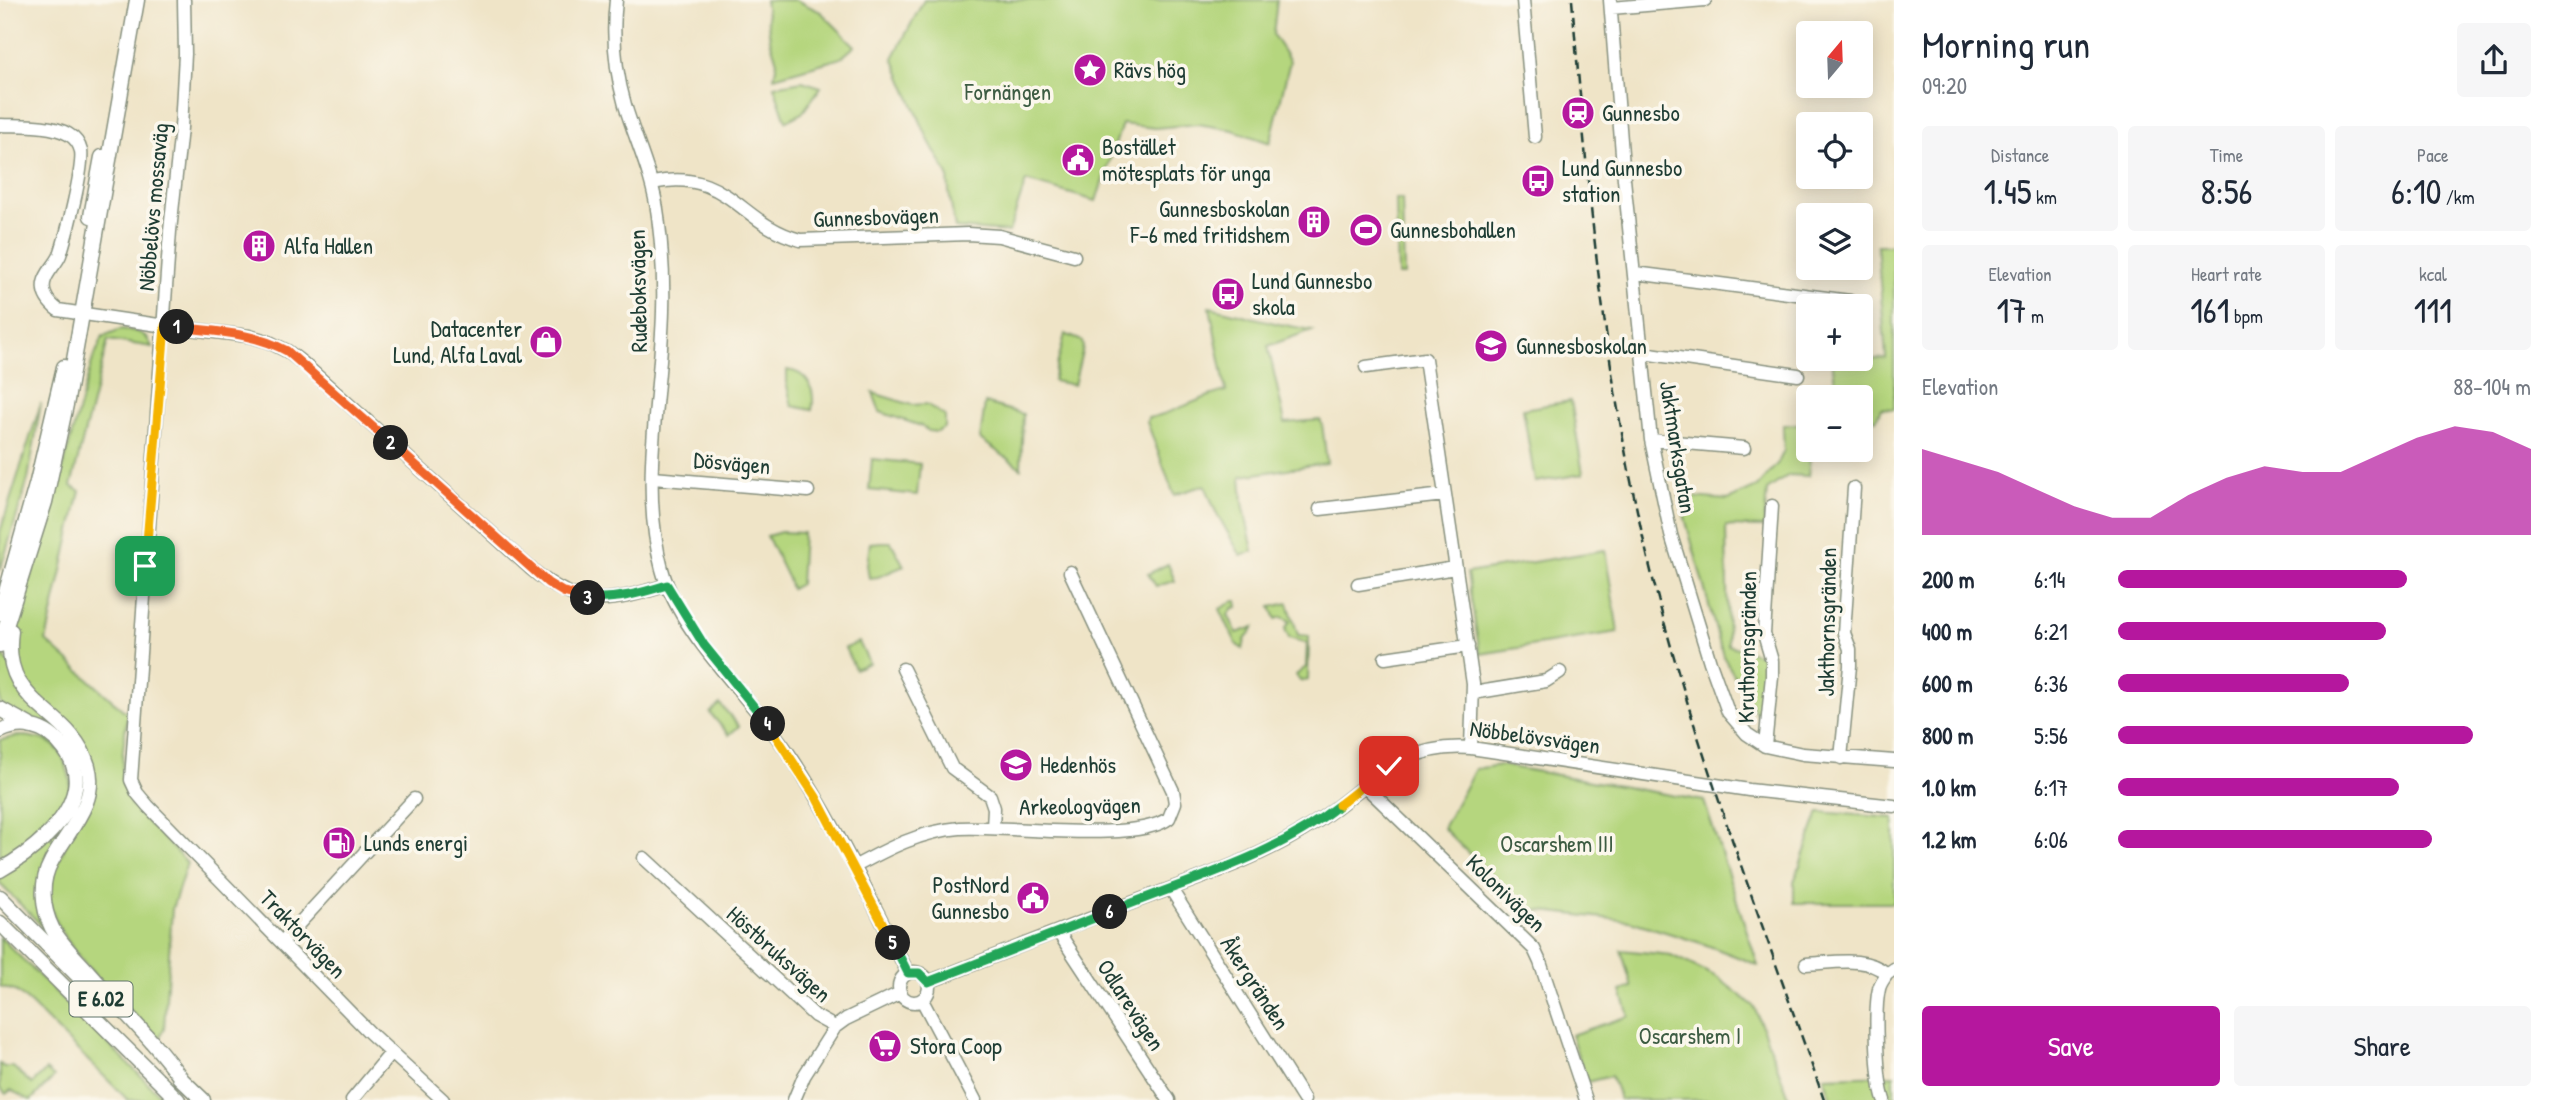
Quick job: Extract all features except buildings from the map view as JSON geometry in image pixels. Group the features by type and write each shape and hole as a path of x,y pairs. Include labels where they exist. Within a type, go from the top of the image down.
{"main road":[{"path":"128,0 54,463 8,648 16,682 35,705 70,734 78,744 89,769 90,787 86,803 45,875 43,891 46,911 53,929 104,990 160,1049 183,1081"},
{"path":"0,612 37,482 79,314 137,0"},
{"path":"0,645 29,555"},
{"path":"0,709 58,741 72,761 76,774 70,806 44,837 20,858 0,870"},
{"path":"0,731 18,726 32,727"},
{"name":"E 6.02","path":"0,897 203,1100"},
{"name":"E 6.02","path":"0,923 178,1100"}],"street":[{"name":"Nöbbelövs mossaväg","path":"137,793 131,780 131,762 170,231 181,128 185,54 184,0"},
{"name":"Rudeboksvägen","path":"616,0 614,22 619,82 652,183 658,216 663,310 653,478 657,548 667,585 704,645 764,718 788,752 854,867 908,973"},
{"path":"1523,0 1535,137"},
{"path":"1611,4 1705,0"},
{"name":"Jaktmarksgatan","path":"1611,4 1628,218 1651,440 1671,535 1728,712 1747,734 1765,746 1803,754 1894,761"},
{"path":"0,125 61,130 78,142 82,153 69,222 58,258 44,284 45,295 58,310 248,336 267,341 287,351 548,583 581,598 605,599 637,594 667,585"},
{"name":"Gunnesbovägen","path":"652,183 681,179 707,184 730,197 779,233 800,240 968,234 999,236 1074,256"},
{"path":"1635,273 1796,295"},
{"path":"1643,353 1798,375"},
{"path":"1366,367 1425,359 1468,646 1473,693 1471,748"},
{"path":"1651,440 1744,448"},
{"name":"Dösvägen","path":"653,478 808,491"},
{"name":"Jakthornsgränden","path":"1841,758 1850,666 1850,649 1844,633 1854,488"},
{"path":"1320,509 1444,495"},
{"name":"Kruthornsgränden","path":"1765,746 1772,676 1772,662 1764,634 1772,506"},
{"path":"1358,584 1455,568"},
{"name":"Arkeologvägen","path":"854,867 889,848 958,828 1065,832 1118,830 1156,825 1169,818 1173,811 1173,791 1070,572"},
{"path":"1385,658 1468,646"},
{"path":"903,669 952,768 990,796 994,808 993,828"},
{"path":"1473,693 1546,681 1560,672"},
{"name":"Nöbbelövsvägen","path":"928,982 1059,933 1292,837 1315,823 1389,766 1438,749 1471,748 1791,795 1894,806"},
{"name":"Kolonivägen","path":"1364,785 1534,948 1586,1100"},
{"name":"Traktorvägen","path":"137,793 391,1053 443,1100"},
{"path":"282,942 414,799"},
{"name":"Höstbruksvägen","path":"644,858 808,1011 835,1027 901,993"},
{"name":"Åkergränden","path":"1171,888 1304,1100"},
{"name":"Odlarevägen","path":"1059,933 1169,1100"},
{"path":"1806,964 1866,962 1890,972 1879,987 1877,1000 1880,1076 1884,1100"},
{"path":"908,973 919,973 928,982 928,991 922,1000 910,1001 901,993 901,980 908,973"},
{"path":"922,1000 975,1100"},
{"path":"794,1100 804,1076 835,1027"},
{"path":"352,1100 391,1053"}],"green space":[{"path":"765,0 796,0 821,12 855,46 841,58 774,77 777,62 770,39"},
{"name":"Fornängen","path":"924,0 1277,0 1273,35 1290,61 1270,143 1233,130 1198,124 1155,128 1122,124 1096,201 1026,181 1009,232 955,228 948,175 929,141 893,58"},
{"path":"802,81 821,87 802,113 786,121 774,86"},
{"path":"1396,199 1402,199 1404,275 1398,275"},
{"path":"1877,245 1894,245 1894,409 1881,408 1876,420 1873,420 1873,385 1835,385 1834,371 1873,371 1873,359 1886,358"},
{"path":"1210,307 1312,330 1268,346 1285,423 1320,420 1327,463 1241,476 1243,503 1253,551 1241,556 1215,510 1205,485 1174,495 1147,422 1148,418 1226,391"},
{"path":"121,329 140,333 152,347 108,340 71,486 80,491 46,641 123,710 128,711 122,759 126,794 131,805 187,863 172,909 164,1029 159,1039 87,966 56,922 49,901 49,881 67,842 92,761 41,703 15,664 19,614 92,362 103,336"},
{"path":"1065,334 1082,341 1074,385 1053,381"},
{"path":"787,370 800,374 809,383 813,396 812,410 792,406 787,386"},
{"path":"873,393 912,405 926,404 945,416 945,427 937,432 929,431 880,412"},
{"path":"1571,401 1583,474 1535,482 1523,409"},
{"path":"41,403 28,479 0,571 0,532"},
{"path":"985,403 1023,414 1021,468 980,439"},
{"path":"1796,424 1796,462 1810,462 1808,476 1789,475 1767,490 1764,527 1726,526 1728,645 1765,656 1763,725 1723,656 1679,496 1728,500 1757,487 1778,463 1784,451 1783,425"},
{"path":"872,459 920,464 917,495 869,490"},
{"path":"781,532 803,533 800,584 791,589 767,536"},
{"path":"891,542 904,566 869,578 867,565 870,543"},
{"path":"1605,550 1618,632 1480,654 1467,573"},
{"path":"1168,564 1175,581 1156,586 1148,574"},
{"path":"1237,601 1238,607 1233,608 1228,615 1237,633 1254,627 1245,640 1243,649 1237,645 1220,609"},
{"path":"1288,603 1298,635 1309,636 1308,680 1300,681 1296,675 1306,667 1307,643 1289,638 1285,629 1290,621 1282,617 1276,619 1271,607"},
{"path":"859,642 869,663 855,669 845,648"},
{"path":"2,654 76,751 85,779 79,807 47,856 50,934 0,884 0,876 63,822 77,763 0,703"},
{"path":"720,704 739,726 729,735 710,713"},
{"path":"18,736 40,739 58,750 69,775 69,792 56,816 45,828 0,864 0,740"},
{"name":"Oscarshem III","path":"1500,765 1704,801 1758,965 1704,944 1630,921 1525,909 1443,828 1475,769"},
{"path":"1819,812 1894,818 1894,903 1794,903 1794,882"},
{"path":"0,937 165,1100 128,1100 31,1004 17,992 0,986"},
{"name":"Oscarshem I","path":"1621,950 1671,955 1717,977 1754,1006 1790,1100 1620,1100 1611,1076 1587,1082 1571,1035 1629,1016 1621,991 1632,987"},
{"path":"0,1064 13,1067 32,1084 46,1070 54,1077 29,1100 11,1090 6,1094 0,1088"},
{"path":"1894,1075 1894,1100 1832,1100 1824,1077"}],"railway":[{"path":"1572,0 1607,340 1644,542 1703,754 1824,1100"}],"place":[{"name":"Rävs hög","path":"1090,70"},
{"name":"Gunnesbo","path":"1578,113"},
{"name":"Bostället mötesplats för unga","path":"1078,160"},
{"name":"Lund Gunnesbo station","path":"1538,181"},
{"name":"Gunnesboskolan F–6 med fritidshem","path":"1314,222"},
{"name":"Gunnesbohallen","path":"1366,230"},
{"name":"Alfa Hallen","path":"259,246"},
{"name":"Lund Gunnesbo skola","path":"1228,294"},
{"name":"Datacenter Lund, Alfa Laval","path":"546,342"},
{"name":"Gunnesboskolan","path":"1491,346"},
{"name":"Hedenhös","path":"1016,765"},
{"name":"Lunds energi","path":"339,843"},
{"name":"PostNord Gunnesbo","path":"1033,898"},
{"name":"Stora Coop","path":"885,1046"}],"route":[{"path":"145,566 165,326 248,336 267,341 287,351 548,583 581,598 605,599 637,594 667,585 687,621 764,718 816,797 908,973 919,973 928,982 1210,873 1285,840 1315,823 1389,766"}]}
